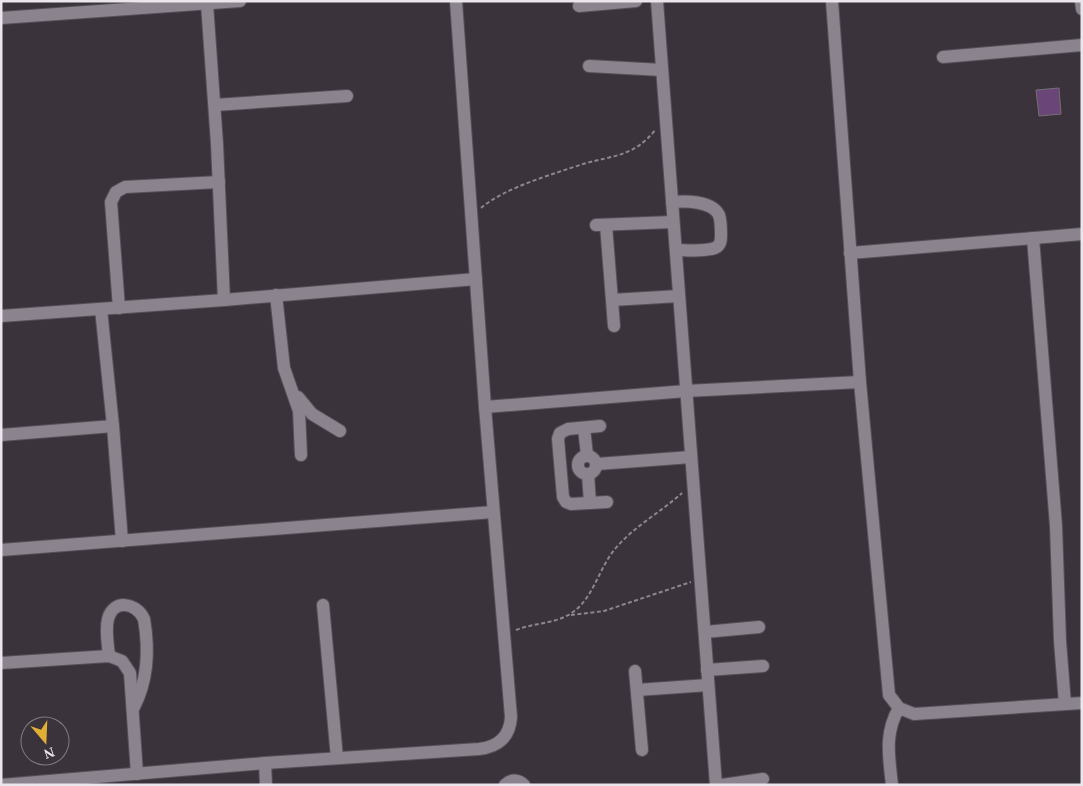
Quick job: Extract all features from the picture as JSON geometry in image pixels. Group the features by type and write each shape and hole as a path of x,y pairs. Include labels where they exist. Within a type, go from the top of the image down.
{"street":[{"path":"1,18 89,7 207,4 240,1"},
{"path":"1,785 130,778 265,763 479,749 495,745 507,734 510,726 456,1"},
{"path":"579,6 636,1"},
{"path":"657,1 716,785"},
{"path":"832,1 860,382 888,687 893,702 906,712 922,714 1082,702"},
{"path":"1081,1 1082,9"},
{"path":"207,4 215,106 224,300"},
{"path":"944,56 1082,45"},
{"path":"588,66 662,70"},
{"path":"215,106 347,96"},
{"path":"119,308 111,207 111,202 116,192 125,187 219,182"},
{"path":"672,202 689,202 709,206 717,213 721,222 721,241 717,246 711,249 676,250"},
{"path":"614,326 601,225 673,222"},
{"path":"850,253 1082,234"},
{"path":"1033,238 1056,526 1065,704"},
{"path":"1,316 476,279"},
{"path":"276,295 282,358 286,377 299,411 301,455"},
{"path":"612,300 679,296"},
{"path":"101,309 122,541"},
{"path":"485,407 686,391 860,382"},
{"path":"290,386 308,411 340,431"},
{"path":"1,435 113,426"},
{"path":"600,426 564,430 560,433 558,439 563,497 566,502 571,504 607,502"},
{"path":"584,428 586,455"},
{"path":"586,455 592,457 597,464"},
{"path":"586,455 581,458 578,466 580,471 588,474"},
{"path":"597,464 691,457"},
{"path":"588,474 595,470 597,464"},
{"path":"561,467 578,466"},
{"path":"588,474 590,503"},
{"path":"1,550 493,512"},
{"path":"108,656 108,618 112,612 123,605 136,608 141,613 145,626 146,665 141,690 133,709"},
{"path":"323,606 337,758"},
{"path":"704,632 759,628"},
{"path":"1,663 108,656 122,661 130,673 133,709 130,778"},
{"path":"707,670 763,666"},
{"path":"635,671 642,750"},
{"path":"637,690 708,684"},
{"path":"892,785 888,737 892,722 899,708"},
{"path":"265,763 266,785"},
{"path":"722,785 763,779"},
{"path":"505,785 513,780 524,785"}],"path":[{"path":"472,218 485,205 508,191 583,164 620,156 631,151 641,145 652,133 661,119 665,108"},
{"path":"503,635 523,627 552,622 576,610 588,596 607,559 621,541 667,507 693,483"},
{"path":"569,615 604,611 701,579"}],"building":[{"path":"1059,88 1061,114 1039,116 1036,90"}]}
